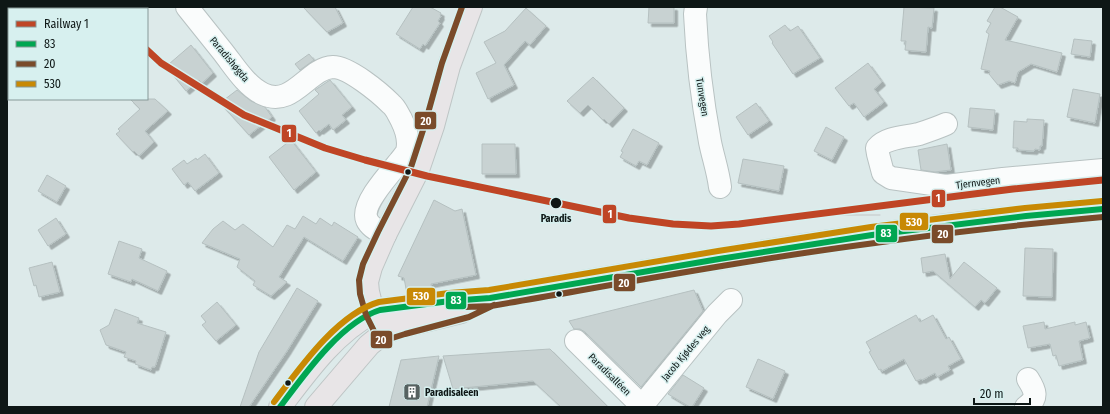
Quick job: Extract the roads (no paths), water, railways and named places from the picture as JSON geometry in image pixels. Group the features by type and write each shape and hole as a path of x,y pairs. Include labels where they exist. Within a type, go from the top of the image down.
{"main road":[{"path":"384,333 373,312 368,292 367,282 371,267 385,235 418,170 433,126 450,66 472,7"},
{"path":"280,407 314,364 329,348 348,330 373,312 465,299 490,298 750,254 911,229 985,220 1103,209"},
{"path":"316,407 369,345 384,333 402,326 466,310 490,298"}],"street":[{"name":"Paradishøgda","path":"188,7 236,68 249,83 262,94 272,97 285,96 318,73 335,67 346,71 374,88 393,105 407,132 407,152 374,194 367,207 366,218 370,225 385,235"},
{"name":"Tunvegen","path":"696,7 695,14 698,70 710,143 720,187"},
{"name":"Tjernvegen","path":"946,124 920,134 889,140 879,145 877,152 884,173 891,178 946,186 1103,170"},
{"name":"Jacob Kjødes veg","path":"642,407 730,300"},
{"name":"Paradisalléen","path":"576,341 642,407"},
{"path":"1026,407 1032,403 1035,395 1033,386 1028,379"}],"tram line":[{"path":"818,215 880,215"}],"rail line":[{"name":"1","path":"148,51 161,63 244,115 325,148 427,176 629,218 673,224 711,226 739,224 1013,189 1103,180"}],"place":[{"name":"Paradis","path":"556,203"},
{"name":"Paradisaleen","path":"412,392"}]}
